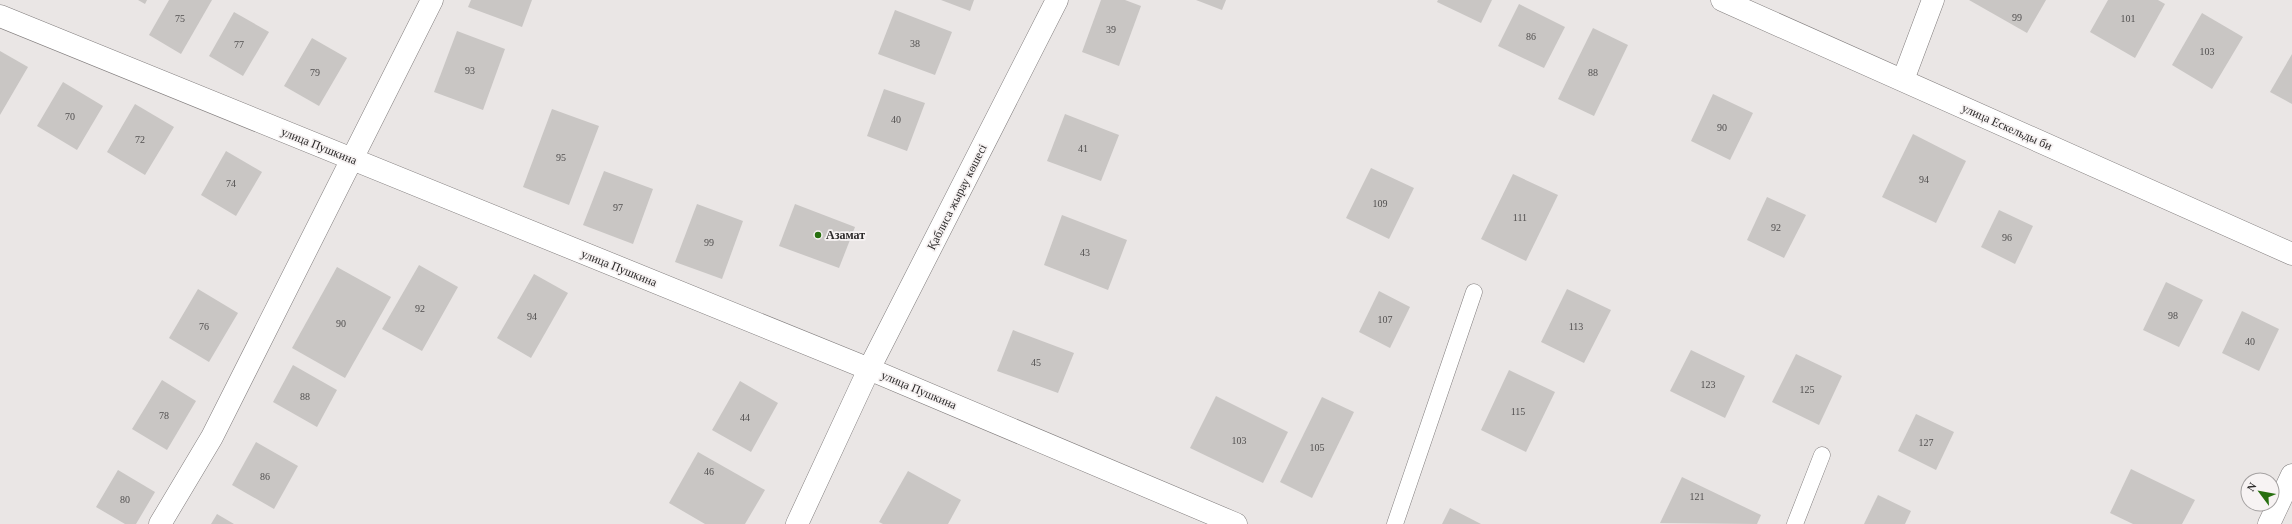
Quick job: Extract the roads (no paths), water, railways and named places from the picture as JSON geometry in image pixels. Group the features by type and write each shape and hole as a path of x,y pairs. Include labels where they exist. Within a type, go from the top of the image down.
{"street":[{"path":"160,524 212,437 432,0"},
{"name":"Қаблиса жырау көшесі","path":"797,524 869,370 1056,0"},
{"name":"улица Ескельды би","path":"1722,0 2292,254"},
{"path":"1903,80 1934,0"},
{"name":"улица Пушкина","path":"0,16 869,370 1236,524"},
{"path":"2269,524 2292,475"}],"lane":[{"path":"1395,524 1474,292"},
{"path":"1795,524 1822,455"}],"place":[{"name":"Азамат","path":"818,235"}]}
